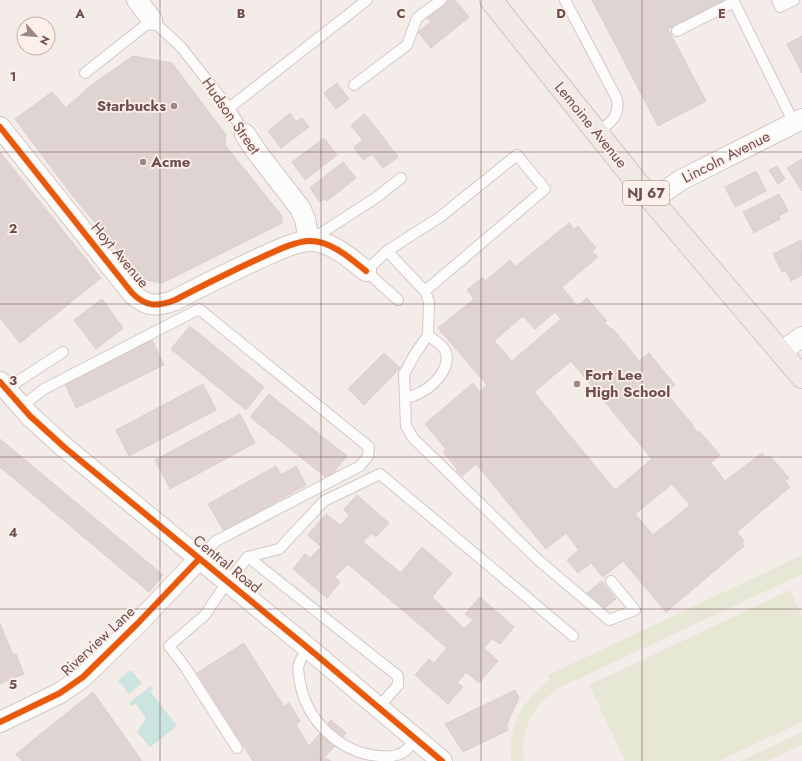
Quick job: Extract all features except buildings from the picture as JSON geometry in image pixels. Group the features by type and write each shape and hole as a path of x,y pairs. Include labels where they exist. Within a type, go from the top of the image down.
{"main road":[{"name":"Lemoine Avenue","path":"491,0 652,200 802,377"}],"street":[{"name":"Hudson Street","path":"137,0 152,20"},
{"name":"Lincoln Avenue","path":"652,200 681,180 798,121"},
{"name":"Hoyt Avenue","path":"0,127 132,293 147,304 159,305 175,300 266,256 291,246 309,241 325,244 341,252 366,271"},
{"name":"Hudson Street","path":"245,134 256,151 300,208 305,219 309,241"},
{"path":"781,352 802,337"},
{"name":"Central Road","path":"3,386 21,407 64,447 308,648 442,761"},
{"name":"Riverview Lane","path":"0,722 60,693 83,676 138,623 199,558"}],"lane":[{"path":"229,108 367,0"},
{"path":"354,85 407,45 417,18 441,0"},
{"path":"565,0 617,99 618,106 616,115 597,133"},
{"path":"777,0 780,6 794,0"},
{"path":"677,30 734,2 798,121"},
{"path":"85,73 152,20"},
{"name":"Hudson Street","path":"152,20 181,47 229,108 245,134"},
{"path":"398,300 366,271 387,251 440,217 517,155 545,189 425,292"},
{"path":"309,241 377,197 401,178"},
{"path":"387,251 425,292 429,302 428,336 415,354 404,374 406,426 414,438 536,558 609,620 635,610 611,581"},
{"path":"21,407 44,389 199,309 369,447 368,456 360,466 216,541 199,558"},
{"path":"405,398 418,394 430,387 440,377 445,368 446,357 444,350 438,342 428,336"},
{"path":"3,386 63,352"},
{"path":"237,748 169,646 205,615 227,582 248,557 279,549 324,501 380,474 573,636"},
{"path":"248,557 398,676 398,685 378,708"},
{"path":"308,648 298,664 301,689 311,713 339,742 346,747 359,752 374,756 390,757 405,751 415,739"}],"green space":[{"path":"802,555 802,574 559,688 542,702 530,719 524,739 524,761 511,761 510,749 514,725 525,705 532,696 550,680 548,675"},
{"path":"790,590 802,616 802,722 719,761 625,761 589,685"},
{"path":"802,732 802,745 768,761 741,761"}],"water":[{"path":"131,670 142,683 129,694 118,680"},
{"path":"151,686 153,689 150,691 177,726 150,747 137,732 146,718 136,704 132,706 129,703"}],"cycle path":[{"path":"0,127 132,293 137,298 147,303 157,305 175,300 283,248 297,243 310,241 333,247 366,271"},
{"path":"0,382 30,416 64,447 308,648 442,761"},
{"path":"0,722 60,693 83,677 138,623 199,559"}],"place":[{"name":"Starbucks","path":"174,106"},
{"name":"Acme","path":"143,162"},
{"name":"Fort Lee High School","path":"577,384"}]}
